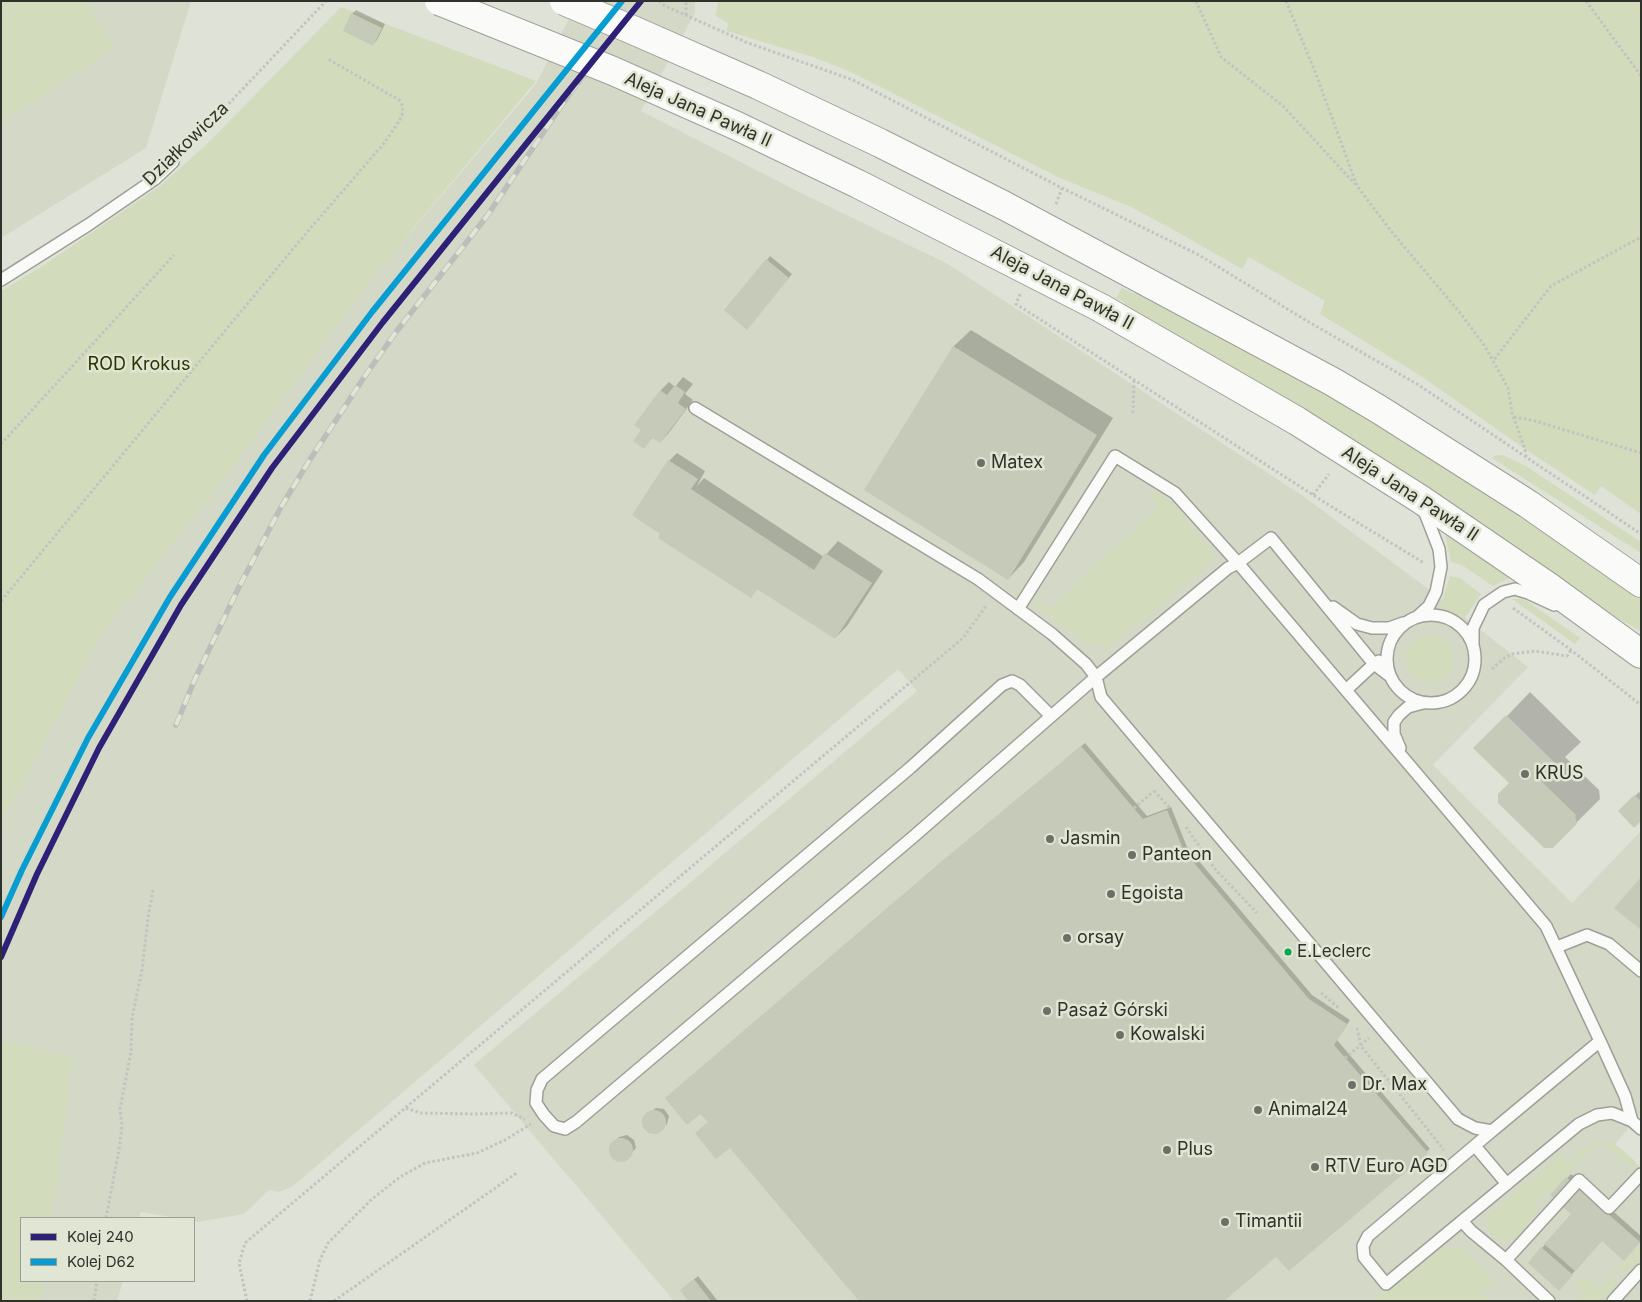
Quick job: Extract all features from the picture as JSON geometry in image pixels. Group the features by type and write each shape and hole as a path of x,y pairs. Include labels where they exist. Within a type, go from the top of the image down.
{"main road":[{"name":"Aleja Jana Pawła II","path":"439,1 613,71 737,126 858,184 1101,308 1297,421 1420,499 1641,654"},
{"path":"564,1 758,85 872,139 1005,206 1324,377 1380,410 1528,504 1641,582"}],"lane":[{"name":"Działkowicza","path":"1,280 88,225 155,179 173,162"},
{"path":"695,408 970,574 1052,634 1086,664 1096,677 1102,697 1458,1119 1475,1128 1492,1131"},
{"path":"1018,609 1114,456 1175,493 1238,563 1546,926 1625,1096 1636,1125"},
{"path":"1420,499 1439,549 1441,560 1440,580 1429,606 1398,629 1392,638 1388,649 1387,663 1391,677 1399,690 1411,698 1425,702 1440,702 1453,696 1464,687 1472,674 1474,660 1473,628 1484,605 1502,592 1515,589 1528,593 1604,628"},
{"path":"1051,716 1020,685 1012,682 1002,685 910,768 542,1079 537,1090 536,1103 544,1115 554,1126 565,1129 576,1122 898,850 1096,677 1228,568 1238,563 1271,538 1374,664 1391,677"},
{"path":"1312,587 1337,610 1357,624 1372,628 1389,628 1430,615 1444,617 1457,623 1466,633 1473,646"},
{"path":"1346,690 1374,664 1388,657"},
{"path":"1408,763 1394,734 1394,722 1408,707 1425,702"},
{"path":"1557,947 1587,934 1609,944 1641,971"},
{"path":"1600,1041 1368,1236 1363,1246 1364,1257 1386,1284 1579,1124 1597,1115 1612,1113 1636,1125"},
{"path":"1475,1146 1507,1184"},
{"path":"1506,1260 1579,1180 1609,1208 1641,1174"},
{"path":"1462,1221 1549,1301"},
{"path":"1613,1301 1641,1270"}],"path":[{"name":"Działkowicza","path":"173,162 326,1"},
{"path":"659,1 665,6 748,43 853,80 1062,188 1199,255 1307,321 1418,384 1641,534"},
{"path":"686,1 686,15"},
{"path":"1196,1 1221,57 1283,106 1357,186 1391,231 1461,314 1484,345 1508,388 1526,458"},
{"path":"1286,1 1357,186"},
{"path":"1586,1 1641,76"},
{"path":"1,601 297,244 386,142 400,120 403,112 399,100 328,59"},
{"path":"1055,206 1062,188"},
{"path":"1493,361 1551,286 1641,237"},
{"path":"1,444 174,255"},
{"path":"1023,286 1016,304 1313,495 1427,565"},
{"path":"1133,413 1134,379"},
{"path":"1514,417 1535,421 1641,453"},
{"path":"1313,495 1329,474"},
{"path":"247,1301 239,1263 245,1243 963,638 996,592"},
{"path":"1512,607 1641,705"},
{"path":"1492,669 1512,654 1535,651 1566,656 1571,650"},
{"path":"1134,808 1170,778"},
{"path":"1154,791 1174,812"},
{"path":"1181,820 1215,869 1257,913"},
{"path":"106,1217 119,1150 122,1126 120,1109 131,1052 132,1018 142,970 152,890"},
{"path":"1321,993 1344,1012"},
{"path":"1355,1024 1358,1029 1361,1046 1455,1163"},
{"path":"1345,1058 1381,1028"},
{"path":"406,1108 420,1113 511,1113 532,1123"},
{"path":"310,1301 320,1260 328,1243 372,1199 400,1177 425,1163 477,1152 505,1140 544,1115"},
{"path":"334,1301 518,1172"},
{"path":"94,1301 98,1282"}],"shaded area":[{"path":"1,1 191,1 146,148 1,238"},
{"path":"578,1 695,1 695,13 641,111 801,193 948,264 1303,496 1423,585 1528,667 1433,765 1572,903 1641,831 1641,1113 1614,1146 1641,1168 1641,1301 1490,1301 1444,1248 1373,1301 674,1301 474,1065 917,691 898,669 293,1186 280,1192 269,1190 244,1214 198,1222 195,1221 195,1217 171,1217 141,1212 139,1217 20,1217 20,1282 123,1282 117,1301 1,1301 1,823 103,632 229,472 376,273 536,84"}],"green space":[{"path":"3,1 85,1 115,47 1,122 1,3"},
{"path":"718,1 1641,1 1641,514 1601,486 1595,495 1525,449 1421,376 1320,314 1325,301 1249,257 1242,269 1131,207 1058,177 851,72 813,57 727,31 728,23 716,16"},
{"name":"ROD Krokus","path":"341,7 536,81 376,273 229,472 103,632 1,823 1,291 44,265 160,186 208,143"},
{"path":"1122,288 1134,294 1136,291 1326,393 1374,421 1521,514 1641,599 1641,631 1614,616 1449,503 1303,409 1123,306 1125,302 1116,298"},
{"path":"1496,455 1502,455 1524,465 1641,542 1641,553 1492,458"},
{"path":"1155,492 1167,499 1190,524 1215,556 1214,560 1114,643 1105,647 1093,646 1038,609 1036,601 1038,598 1050,609 1158,507 1148,495"},
{"path":"1445,533 1512,577 1493,586 1462,565 1451,562"},
{"path":"1450,576 1460,578 1481,594 1464,619 1440,608"},
{"path":"1512,599 1527,601 1580,638 1575,644"},
{"path":"1430,634 1439,636 1447,641 1452,649 1454,658 1452,667 1447,675 1439,680 1430,682 1421,680 1413,675 1408,667 1406,658 1408,649 1413,641 1421,636"},
{"path":"5,1041 73,1058 52,1217 20,1217 20,1282 43,1282 41,1301 1,1301 1,1050"},
{"path":"1599,1141 1612,1143 1619,1147 1636,1162 1635,1164 1629,1166 1606,1145 1602,1144 1592,1147 1552,1193 1547,1189 1535,1203 1539,1207 1520,1234 1514,1239 1507,1241 1492,1235 1488,1228 1490,1214 1561,1154 1567,1162 1587,1146"},
{"path":"1641,1243 1641,1256 1624,1274 1618,1268"},
{"path":"1444,1248 1461,1248 1494,1281 1482,1294 1490,1301 1373,1301"},
{"path":"1615,1272 1617,1273 1612,1279 1617,1283 1601,1300 1576,1301 1584,1292 1574,1284 1582,1276 1595,1286 1601,1287"}],"building":[{"path":"351,13 382,28 373,46 343,31"},
{"path":"766,259 789,278 747,330 724,310"},
{"name":"Matex","path":"953,346 1097,435 1008,580 864,490"},
{"path":"675,385 685,392 678,403 686,409 660,443 652,438 644,449 633,441 641,430 634,425 660,390 667,395"},
{"path":"668,460 698,479 691,489 814,570 825,553 872,583 835,639 757,589 751,598 658,538 660,534 632,515"},
{"name":"KRUS","path":"1506,715 1558,766 1542,782 1576,815 1577,824 1553,848 1544,848 1498,803 1498,794 1509,783 1473,748"},
{"name":"Pasaż Górski","path":"1081,746 1143,819 1167,810 1184,851 1309,999 1347,1024 1334,1045 1428,1153 1289,1271 1276,1257 1224,1301 859,1301 730,1148 716,1159 695,1133 708,1122 700,1114 687,1125 665,1098 942,861"},
{"path":"1634,795 1641,801 1641,821 1634,828 1618,811"},
{"path":"1641,877 1641,930 1614,908"},
{"path":"654,1110 662,1114 666,1122 662,1130 654,1134 646,1130 642,1122 646,1114"},
{"path":"621,1138 629,1142 633,1150 629,1158 621,1162 613,1158 609,1150 613,1142"},
{"path":"1566,1177 1640,1242 1624,1261 1602,1241 1575,1271 1544,1244 1571,1214 1550,1195"},
{"path":"1541,1247 1573,1275 1559,1291 1528,1263"},
{"path":"694,1279 711,1301 688,1301 680,1290"}],"railway":[{"path":"176,725 195,679 238,589 281,507 309,461 396,332 487,216 570,93 615,33"}],"rail line":[{"name":"D62","path":"1,917 22,870 88,738 170,597 264,455 372,312 622,1"},
{"name":"240","path":"1,957 37,874 99,748 181,605 272,468 383,322 641,1"}],"place":[{"name":"Matex","path":"981,463"},
{"name":"KRUS","path":"1525,774"},
{"name":"Jasmin","path":"1050,839"},
{"name":"Panteon","path":"1132,855"},
{"name":"Egoista","path":"1111,894"},
{"name":"orsay","path":"1067,938"},
{"name":"E.Leclerc","path":"1288,952"},
{"name":"Pasaż Górski","path":"1047,1011"},
{"name":"Kowalski","path":"1120,1035"},
{"name":"Dr. Max","path":"1352,1085"},
{"name":"Animal24","path":"1258,1110"},
{"name":"Plus","path":"1167,1150"},
{"name":"RTV Euro AGD","path":"1315,1167"},
{"name":"Timantii","path":"1225,1222"}]}
